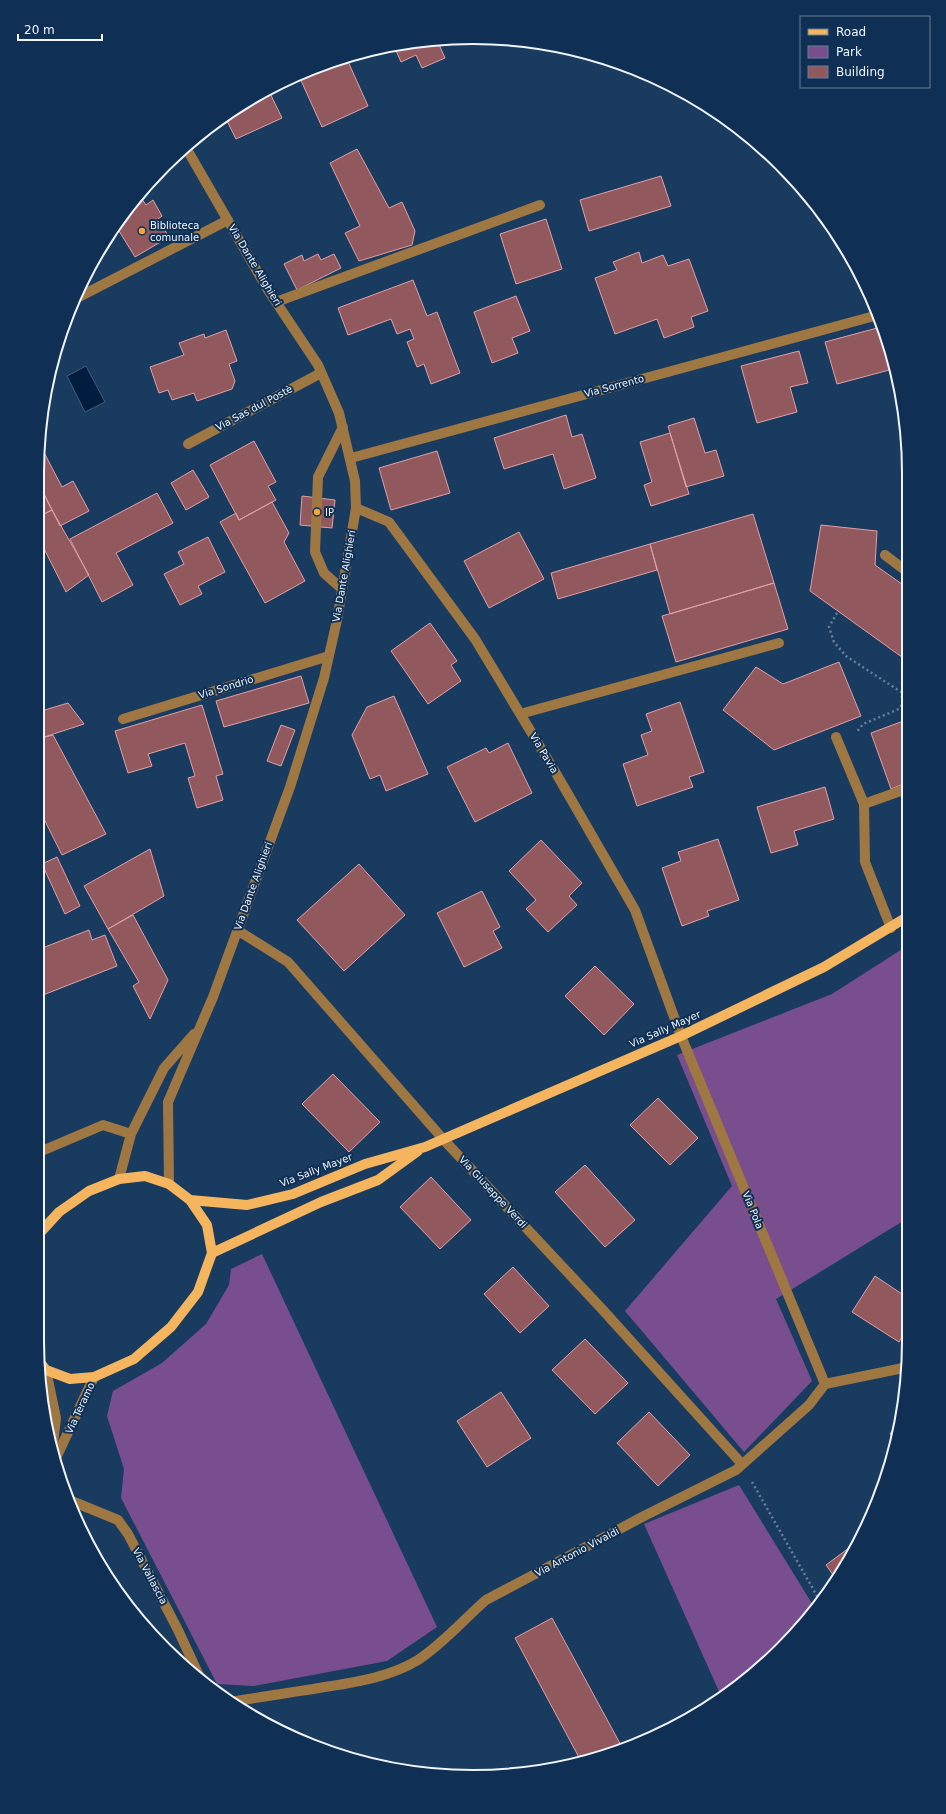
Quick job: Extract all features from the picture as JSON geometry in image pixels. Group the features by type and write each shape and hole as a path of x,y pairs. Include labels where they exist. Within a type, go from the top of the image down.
{"main road":[{"name":"Via Sally Mayer","path":"190,1200 247,1205 293,1194 365,1164 425,1147 681,1036 824,967 902,920"},
{"name":"Via Sally Mayer","path":"212,1253 320,1202 378,1180 425,1147"},
{"path":"44,1228 59,1212 89,1191 119,1179 145,1176 169,1184 190,1200 207,1225 212,1253 198,1292 171,1327 134,1359 94,1377 70,1379 46,1370"}],"street":[{"name":"Via Dante Alighieri","path":"169,1184 168,1102 213,997 290,787 324,678 342,589 356,508 355,481 340,413 318,365 276,302 188,152"},
{"path":"276,302 540,205"},
{"path":"83,295 228,220"},
{"name":"Via Sorrento","path":"351,458 872,316"},
{"name":"Via Sas dul Postè","path":"188,444 321,373"},
{"path":"342,589 324,573 315,552 318,477 343,427"},
{"name":"Via Pavia","path":"356,508 389,522 475,638 635,910 681,1036"},
{"path":"885,555 902,568"},
{"path":"520,714 778,643"},
{"name":"Via Sondrio","path":"123,718 329,656"},
{"path":"836,737 864,804 865,862 891,928"},
{"path":"864,804 902,790"},
{"name":"Via Giuseppe Verdi","path":"238,930 288,962 443,1139 601,1308 742,1464"},
{"name":"Via Dante Alighieri","path":"119,1179 131,1134 164,1068 201,1026"},
{"name":"Via Pola","path":"681,1036 825,1384"},
{"path":"44,1151 103,1126 131,1134"},
{"path":"825,1384 901,1368"},
{"name":"Via Teramo","path":"46,1370 56,1418 54,1433"},
{"name":"Via Teramo","path":"59,1450 94,1377"},
{"name":"Via Antonio Vivaldi","path":"239,1700 337,1685 387,1675 417,1661 441,1643 464,1619 486,1600 644,1516 736,1470 809,1405 825,1384"},
{"name":"Via Vallascia","path":"76,1503 118,1520 128,1534 178,1630 196,1668"}],"path":[{"path":"837,613 829,627 834,642 846,656 901,692 902,698"},
{"path":"853,737 863,724 899,709 902,704"},
{"path":"742,1464 817,1597"}],"green space":[{"path":"902,949 902,1222 776,1299 812,1381 744,1452 625,1311 732,1186 677,1055 832,994"},
{"path":"262,1254 437,1627 387,1661 254,1686 217,1684 121,1498 124,1469 107,1416 113,1391 162,1363 206,1324 229,1285 231,1269"},
{"path":"739,1485 812,1603 796,1624 756,1664 719,1692 644,1524"}],"water":[{"path":"86,366 105,402 85,412 67,376"}],"building":[{"path":"439,46 445,58 422,68 416,55 401,62 396,51"},
{"path":"349,63 368,106 322,127 301,80"},
{"path":"271,95 282,118 236,139 227,122"},
{"path":"357,149 389,208 402,202 415,231 412,245 359,261 345,233 360,226 330,163"},
{"path":"661,176 671,206 589,231 580,200"},
{"name":"Biblioteca comunale","path":"142,200 146,205 153,200 162,216 158,219 169,237 135,257 119,231"},
{"path":"546,219 562,269 516,284 500,234"},
{"path":"639,252 642,263 663,255 668,266 689,259 708,311 691,317 694,327 664,338 657,319 615,334 595,278 617,270 613,262"},
{"path":"318,254 321,260 334,254 341,268 297,290 284,264 302,255 304,261"},
{"path":"413,280 427,316 437,312 460,373 431,384 424,364 417,367 407,342 414,339 410,329 397,334 391,319 348,335 338,308"},
{"path":"516,296 530,331 512,338 518,353 492,363 474,312"},
{"path":"876,328 889,370 837,384 825,342"},
{"path":"226,330 237,361 229,364 235,381 232,389 197,401 194,393 172,400 168,390 159,393 150,367 184,355 179,343 204,334 205,338"},
{"path":"799,351 808,383 790,387 797,412 757,423 741,366"},
{"path":"566,415 572,437 582,434 596,478 564,489 553,454 504,469 494,438"},
{"path":"694,418 705,453 716,450 724,476 686,487 668,426"},
{"path":"670,433 689,494 651,506 644,485 652,482 640,442"},
{"path":"254,441 276,482 268,486 276,500 239,520 210,465"},
{"path":"437,451 450,493 391,510 379,468"},
{"path":"45,454 62,487 73,481 89,511 60,526 44,494"},
{"path":"193,470 209,497 186,510 171,483"},
{"path":"157,493 173,523 116,553 133,585 102,602 70,539"},
{"path":"44,494 52,510 44,514"},
{"name":"IP","path":"302,496 335,500 332,528 300,525"},
{"path":"272,502 289,533 284,542 305,581 265,603 220,522 236,513 239,520"},
{"path":"52,510 89,575 66,592 44,549 44,514"},
{"path":"753,514 774,583 670,614 650,544"},
{"path":"821,525 877,531 875,565 902,584 902,657 810,591"},
{"path":"519,532 544,579 489,608 464,561"},
{"path":"208,537 225,572 198,586 202,594 180,605 164,574 184,564 178,552"},
{"path":"650,544 657,570 558,599 551,573"},
{"path":"774,583 788,629 676,662 662,616"},
{"path":"430,623 457,661 451,665 461,681 428,704 391,651"},
{"path":"839,662 861,716 774,750 723,710 756,667 783,684"},
{"path":"301,676 309,703 224,727 216,701"},
{"path":"394,696 428,774 386,791 380,775 370,779 352,735 367,707"},
{"path":"680,702 704,772 689,777 693,787 637,806 623,764 648,755 641,735 652,731 646,714"},
{"path":"68,703 84,724 44,737 44,710"},
{"path":"202,705 223,774 216,776 223,800 197,808 188,778 195,776 185,743 148,754 152,766 128,773 115,731"},
{"path":"902,721 902,785 891,789 871,733"},
{"path":"281,725 295,730 281,766 267,761"},
{"path":"53,735 106,834 62,855 44,819 44,737"},
{"path":"508,743 532,793 475,822 447,767 486,748 489,753"},
{"path":"825,787 834,819 794,831 798,845 771,853 757,807"},
{"path":"718,839 739,900 707,911 709,916 682,926 662,868 681,861 678,852"},
{"path":"541,840 582,883 569,896 577,905 548,932 526,909 536,900 509,871"},
{"path":"150,849 164,896 108,929 84,886"},
{"path":"57,857 80,906 65,914 44,868 44,863"},
{"path":"359,864 405,915 344,971 297,920"},
{"path":"482,891 500,927 493,931 502,948 464,967 437,913"},
{"path":"133,915 168,980 150,1019 133,986 139,982 108,929"},
{"path":"89,930 92,940 105,935 117,966 44,995 44,947"},
{"path":"595,966 634,1004 604,1035 565,996"},
{"path":"333,1074 380,1122 349,1152 302,1104"},
{"path":"658,1098 698,1138 670,1165 630,1125"},
{"path":"585,1165 635,1220 605,1247 555,1192"},
{"path":"431,1177 471,1220 440,1249 400,1207"},
{"path":"513,1267 549,1306 520,1333 484,1294"},
{"path":"875,1276 902,1294 902,1337 899,1342 852,1312"},
{"path":"585,1339 628,1383 595,1414 552,1370"},
{"path":"501,1392 531,1438 487,1467 457,1421"},
{"path":"649,1412 690,1455 658,1486 617,1443"},
{"path":"849,1548 833,1575 826,1565"},
{"path":"552,1618 620,1744 578,1756 515,1638"}],"place":[{"name":"Biblioteca comunale","path":"142,231"},
{"name":"IP","path":"317,512"}]}
